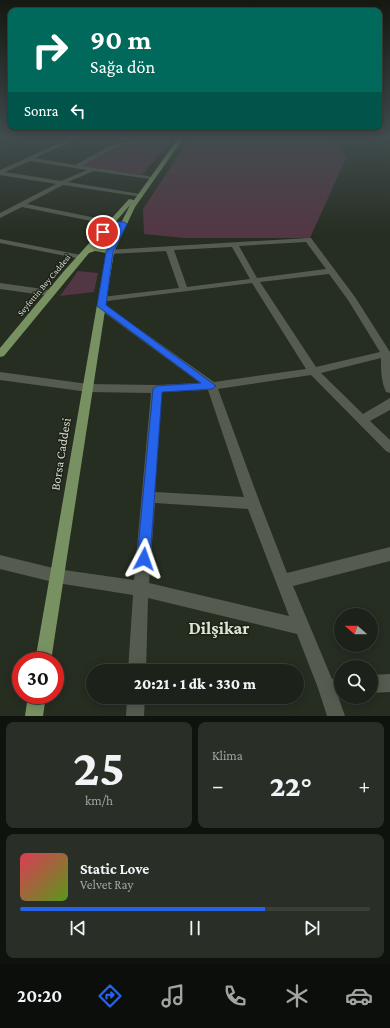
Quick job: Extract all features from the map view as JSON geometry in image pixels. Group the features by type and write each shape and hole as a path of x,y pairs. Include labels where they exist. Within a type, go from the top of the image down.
{"main road":[{"name":"Seyfettin Bey Caddesi","path":"110,252 138,196 156,169"},
{"name":"Seyfettin Bey Caddesi","path":"150,178 157,169"},
{"name":"Seyfettin Bey Caddesi","path":"0,354 81,257 111,223 138,196"},
{"path":"87,251 95,249 110,252"},
{"name":"Borsa Caddesi","path":"44,652 110,252"},
{"path":"34,716 36,704"}],"street":[{"path":"89,169 150,178"},
{"path":"0,216 62,183 92,170"},
{"path":"0,173 138,196"},
{"path":"22,205 111,223 124,224"},
{"path":"110,252 308,240 375,334 386,354 386,374 390,389"},
{"path":"0,241 81,257"},
{"path":"234,244 255,281 313,371 390,448"},
{"path":"169,248 184,290"},
{"path":"102,303 184,290 330,271"},
{"path":"0,286 50,293"},
{"path":"102,303 212,386 253,503 283,581 302,627 334,688"},
{"path":"0,376 88,388 157,389 212,386 313,371 386,354"},
{"path":"137,664 141,589 157,389"},
{"path":"362,420 386,407 390,402"},
{"path":"149,497 253,503"},
{"path":"283,581 390,554"},
{"path":"0,562 57,576 141,589 302,627"},
{"path":"378,684 390,683"},
{"path":"135,716 136,704"},
{"path":"335,704 336,716"}],"shaded area":[{"path":"104,169 147,169 142,175"},
{"path":"169,169 341,169 310,238 184,238 144,234 143,209"},
{"path":"78,271 98,273 94,292 60,296"}],"district":[{"name":"Dilşikar","path":"219,628"}],"route":[{"path":"103,232 111,223 124,224 110,252 102,306 212,386 157,389 144,559"}]}
